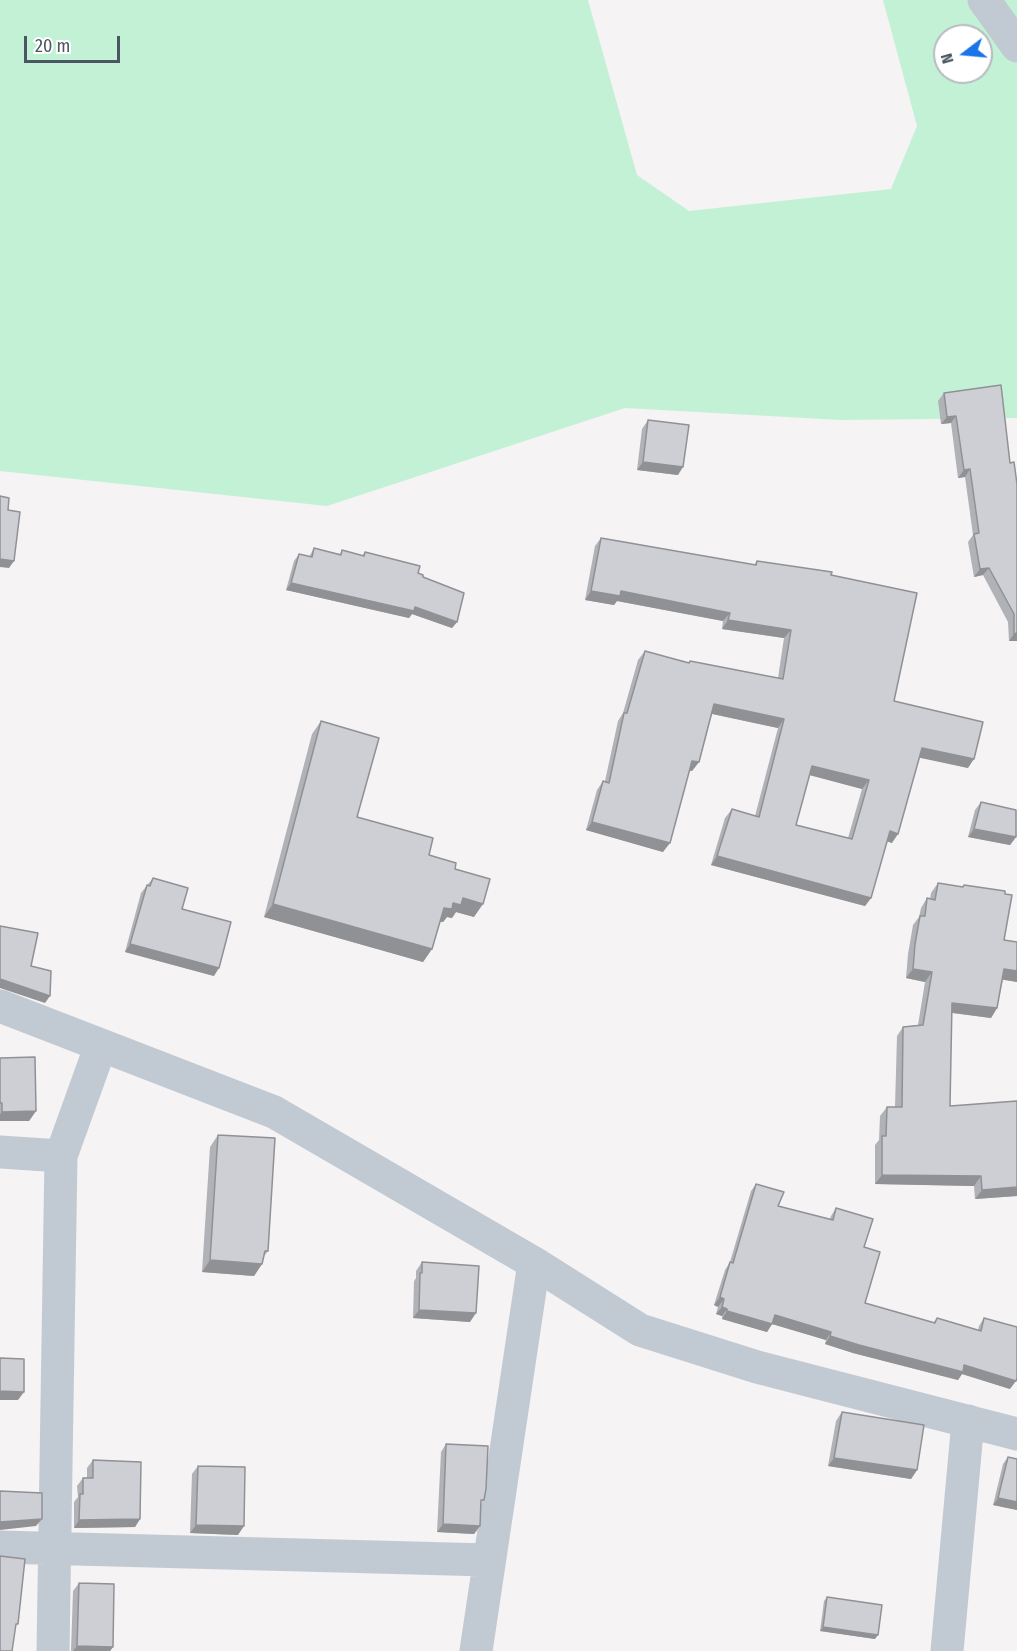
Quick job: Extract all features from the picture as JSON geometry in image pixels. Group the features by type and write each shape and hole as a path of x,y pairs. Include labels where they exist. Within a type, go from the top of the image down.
{"street":[{"path":"984,0 1017,46"},
{"path":"0,1006 274,1112 534,1263 640,1330 757,1367 1017,1434"},
{"path":"53,1651 57,1550 61,1156 101,1045"},
{"path":"0,1152 61,1156"},
{"path":"476,1651 534,1263"},
{"path":"947,1651 968,1421"},
{"path":"0,1547 488,1560"}],"green space":[{"path":"0,0 588,0 637,175 689,211 891,189 917,126 883,0 1017,0 1017,418 841,420 625,408 327,506 0,471"}],"building":[{"path":"1001,385 1010,463 1014,462 1017,484 1017,633 1014,634 1014,614 989,568 980,569 974,534 979,533 970,469 964,470 956,416 947,417 944,393"},
{"path":"648,420 689,425 683,467 643,462"},
{"path":"0,496 9,498 8,510 20,512 14,561 0,559"},
{"path":"601,538 756,565 757,561 832,572 831,575 917,593 894,701 983,722 974,759 922,748 898,834 890,831 871,898 717,856 732,809 759,817 784,719 714,704 699,762 692,761 670,843 592,822 603,781 609,783 624,713 627,713 645,651 689,663 690,661 783,679 791,630 728,620 730,613 621,591 620,596 591,591","holes":["812,766 869,780 852,839 796,825"]},
{"path":"314,548 341,555 342,550 364,556 365,552 420,566 418,573 423,577 464,593 457,622 415,607 414,611 291,583 299,554 312,557"},
{"path":"321,721 379,738 357,817 433,838 429,855 456,863 455,869 490,879 483,904 463,898 461,905 453,903 452,909 444,908 432,949 273,904"},
{"path":"981,802 1016,810 1016,837 974,829"},
{"path":"153,878 188,888 182,909 231,922 219,968 130,944 147,885 150,886"},
{"path":"938,883 1005,891 1005,894 1012,895 1004,940 1017,942 1017,971 1004,969 997,1008 952,1003 950,1106 1017,1101 1017,1187 982,1190 981,1176 882,1175 882,1136 886,1136 887,1107 902,1107 903,1027 923,1025 932,972 913,969 915,944 920,916 925,916 927,898 935,900"},
{"path":"0,926 38,933 31,966 51,971 50,996 0,979"},
{"path":"35,1057 36,1111 2,1112 0,1058"},
{"path":"218,1135 275,1138 268,1251 265,1251 262,1264 210,1260"},
{"path":"756,1184 784,1192 778,1206 833,1220 836,1208 873,1219 864,1247 880,1252 865,1303 935,1323 937,1318 981,1331 984,1318 1017,1327 1016,1381 964,1365 963,1372 859,1345 830,1336 831,1332 775,1315 772,1324 727,1311 722,1307 724,1299 720,1297 730,1262 733,1263"},
{"path":"422,1262 479,1266 476,1313 419,1310"},
{"path":"0,1358 24,1359 24,1392 0,1391"},
{"path":"842,1412 924,1425 917,1470 834,1458"},
{"path":"446,1444 488,1446 486,1489 484,1500 481,1500 480,1526 443,1524"},
{"path":"1008,1457 1017,1459 1017,1502 998,1498"},
{"path":"93,1460 141,1462 140,1519 79,1520 83,1478 93,1478"},
{"path":"198,1466 245,1467 244,1526 196,1525"},
{"path":"0,1491 42,1493 42,1519 0,1522"},
{"path":"0,1556 25,1559 18,1624 16,1624 12,1651 0,1651"},
{"path":"79,1583 114,1584 113,1647 77,1646"},
{"path":"827,1597 882,1605 878,1635 823,1627"}]}
